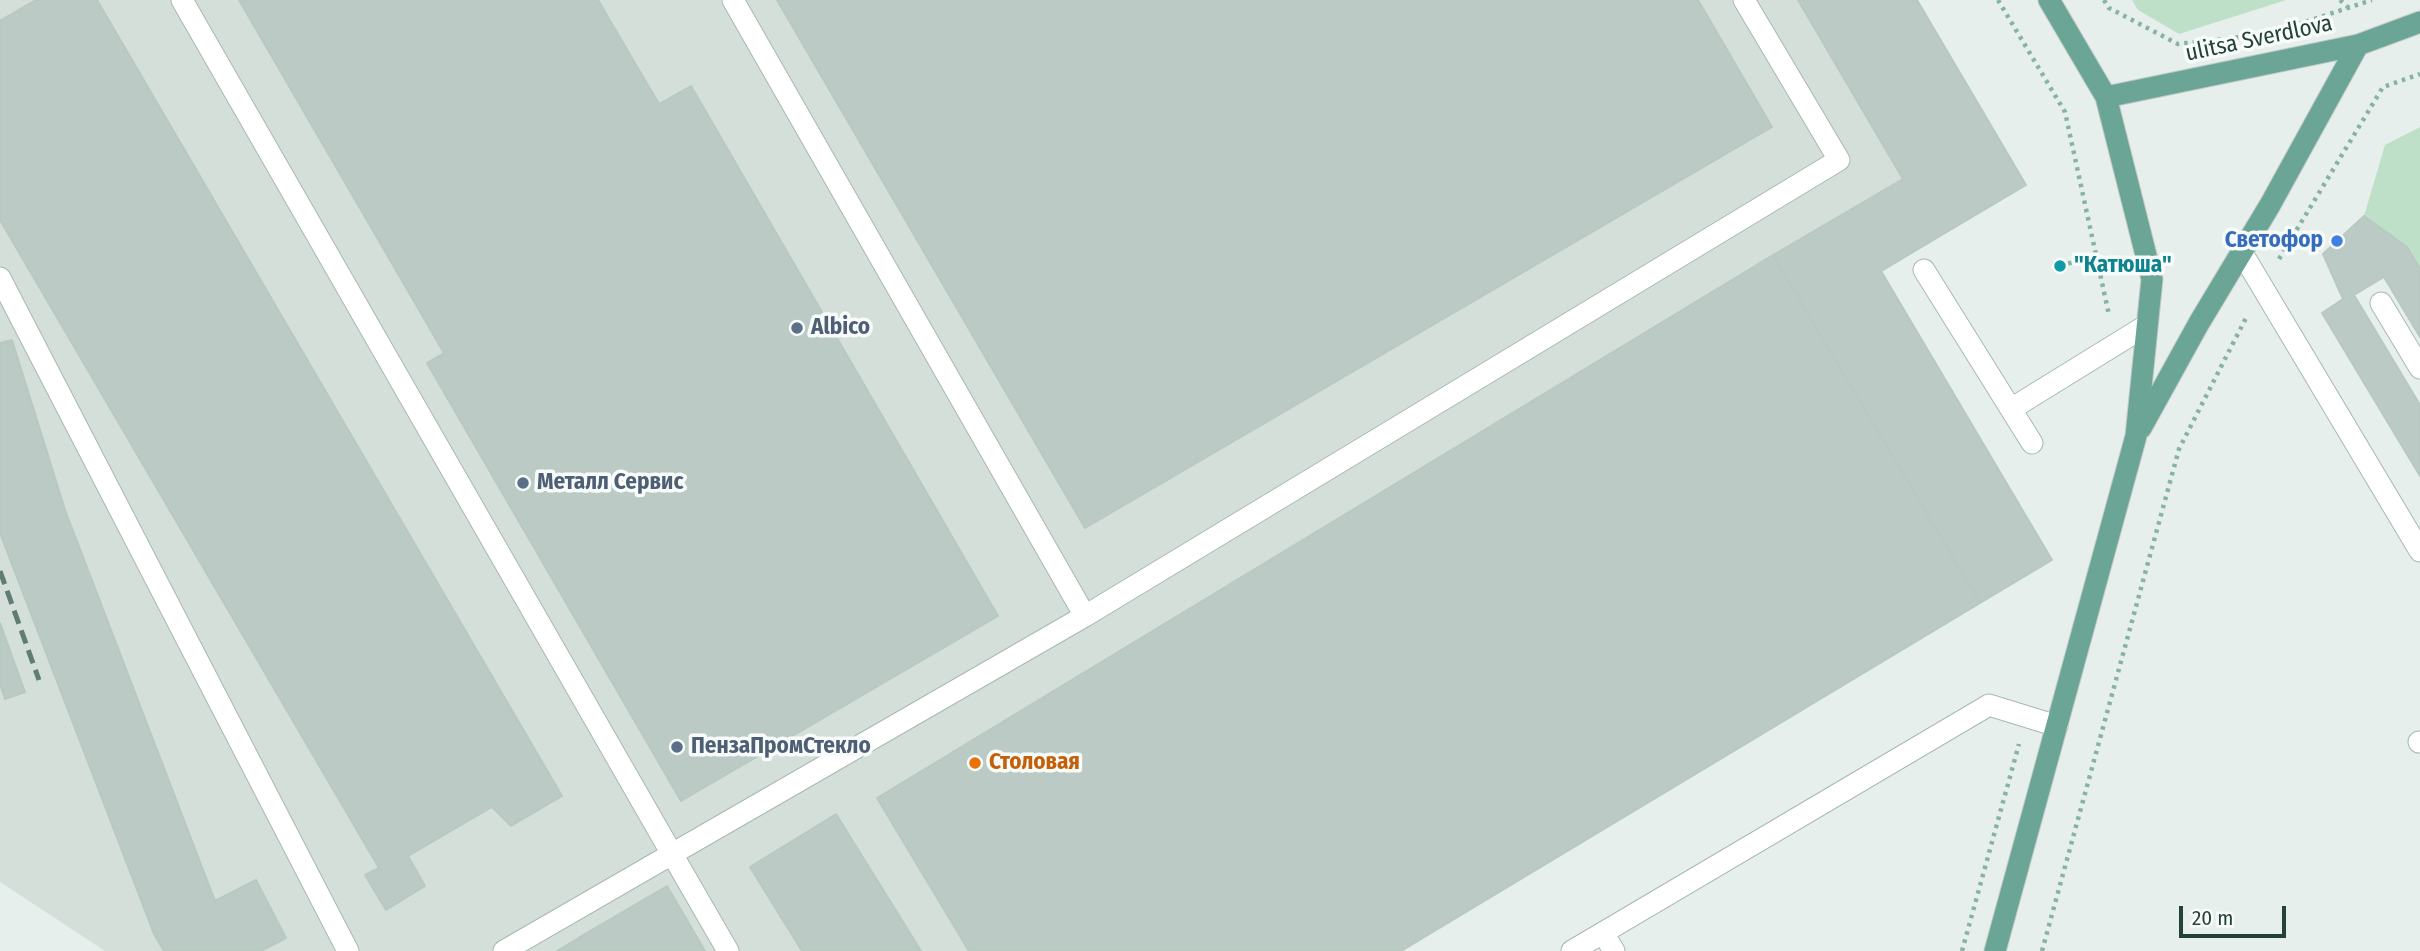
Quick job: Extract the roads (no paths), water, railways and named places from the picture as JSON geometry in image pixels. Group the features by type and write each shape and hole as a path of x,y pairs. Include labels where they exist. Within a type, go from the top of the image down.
{"main road":[{"path":"1995,951 2136,436 2152,279 2106,97 2049,0"},
{"name":"ulitsa Sverdlova","path":"2106,97 2358,45 2420,22"},
{"path":"2136,436 2358,45"}],"lane":[{"path":"182,0 728,951"},
{"path":"733,0 1085,616"},
{"path":"504,951 1085,616 1839,160 1744,0"},
{"path":"2242,253 2420,551"},
{"path":"1924,270 2032,443"},
{"path":"0,278 340,948"},
{"path":"2381,303 2420,368"},
{"path":"2011,408 2147,325"},
{"path":"1572,951 1608,942 1989,705 2057,726"}],"railway":[{"path":"0,571 39,680"}],"place":[{"name":"Светофор","path":"2337,241"},
{"name":"\"Катюша\"","path":"2060,266"},
{"name":"Albico","path":"797,328"},
{"name":"Металл Сервис","path":"523,483"},
{"name":"ПензаПромСтекло","path":"677,747"},
{"name":"Столовая","path":"975,763"}]}
